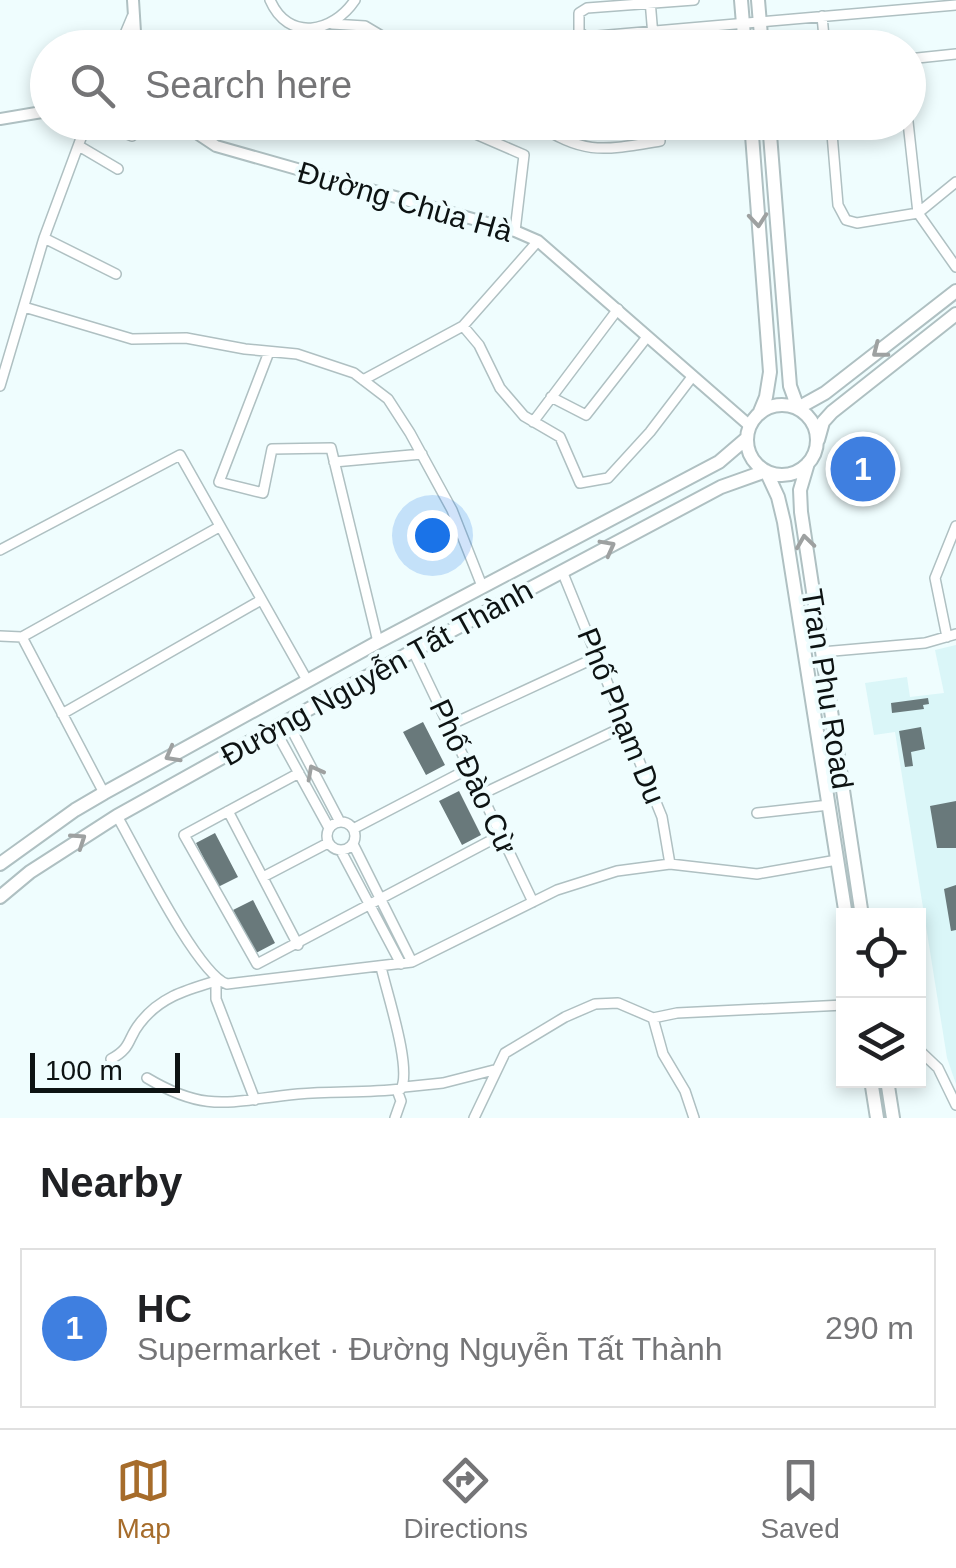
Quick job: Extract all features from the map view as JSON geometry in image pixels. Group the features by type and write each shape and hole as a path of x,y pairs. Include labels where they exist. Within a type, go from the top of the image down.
{"main road":[{"path":"741,0 744,30"},
{"path":"758,0 761,30"},
{"path":"752,140 770,372 766,397 748,432 752,458 766,471 788,474 808,463 823,422 832,412 956,314"},
{"path":"770,140 789,369 798,408 812,422 817,442"},
{"path":"759,414 778,405 798,408 825,393 956,291"},
{"name":"Đường Nguyễn Tất Thành","path":"0,864 75,810 268,701 719,462 748,432"},
{"name":"Tran Phu Road","path":"808,463 800,490 800,512 861,908"},
{"name":"Đường Nguyễn Tất Thành","path":"0,897 30,872 117,816 280,724 721,487 766,471"},
{"name":"Tran Phu Road","path":"766,471 784,522 845,908"},
{"path":"268,701 280,724"},
{"path":"872,1088 877,1118"},
{"path":"888,1088 893,1118"}],"street":[{"path":"134,0 134,30"},
{"path":"270,0 284,19 299,27 332,24 372,30"},
{"path":"332,24 346,14 355,0"},
{"path":"355,0 365,26"},
{"path":"578,30 579,13 586,8 694,0"},
{"path":"650,1 653,30 956,5"},
{"path":"822,16 823,30"},
{"path":"127,30 132,17"},
{"path":"926,57 956,54"},
{"path":"0,120 30,114"},
{"path":"0,386 44,238 80,140"},
{"name":"Đường Chùa Hà","path":"207,140 271,164 538,242 618,309 748,432"},
{"path":"488,140 524,156 514,232"},
{"path":"562,140 588,150 660,140"},
{"path":"833,140 838,205 846,220 858,223 918,213 956,182"},
{"path":"910,140 918,213 956,267"},
{"path":"78,146 118,169"},
{"path":"44,238 116,274"},
{"path":"363,380 463,326 538,242"},
{"path":"24,307 132,339 186,338 297,354 354,374 388,400 422,454 452,510 482,586"},
{"path":"533,422 618,309"},
{"path":"463,326 480,344 500,388 533,422 560,438 580,484 608,478 692,377"},
{"path":"552,397 586,416 647,336"},
{"path":"269,352 219,482 262,492 272,449 331,448 378,642"},
{"path":"334,462 422,454"},
{"path":"0,550 180,455 307,680"},
{"path":"822,652 951,636 935,578 956,526"},
{"path":"0,636 22,637 219,527"},
{"name":"Phố Phạm Du","path":"562,572 662,816 670,864"},
{"path":"62,714 261,600"},
{"path":"22,637 104,793"},
{"name":"Phố Đào Cừ","path":"413,651 533,902"},
{"path":"450,726 597,657"},
{"path":"280,724 299,773 329,828"},
{"path":"280,724 340,822 353,829"},
{"path":"482,794 625,726"},
{"path":"353,829 470,768"},
{"path":"299,773 184,835 258,964 501,835"},
{"path":"757,813 829,806"},
{"path":"228,811 298,945"},
{"path":"117,816 186,938 216,980 227,984 406,963 584,880 670,864 757,874 838,860"},
{"path":"340,822 329,828 328,844 341,851 406,963"},
{"path":"353,829 353,844 406,963"},
{"path":"263,877 328,844"},
{"path":"341,851 353,844"},
{"path":"381,967 402,1055 401,1101 394,1118"},
{"path":"111,1059 126,1051 139,1023 156,1006 179,992 216,980"},
{"path":"216,980 216,999 255,1100"},
{"path":"474,1118 505,1053 595,1004 618,1003 653,1018 677,1013 836,1005"},
{"path":"653,1018 663,1054 685,1090 694,1118"},
{"path":"926,1057 938,1068 956,1105"},
{"path":"147,1078 191,1100 233,1104 297,1094 443,1083 494,1070"}],"shaded area":[{"path":"956,645 956,1084 947,1058 895,732 874,735 865,683 907,677 910,697 944,693 935,650"}],"building":[{"path":"928,698 924,709 892,713 891,703"},
{"path":"423,722 445,765 426,775 403,732"},
{"path":"921,727 925,749 911,752 913,766 905,767 899,731"},
{"path":"459,791 481,835 462,845 439,801"},
{"path":"956,801 956,848 937,848 930,806"},
{"path":"215,833 238,877 218,887 196,843"},
{"path":"956,885 956,930 951,931 944,889"},
{"path":"253,900 275,943 256,953 233,910"}],"place":[{"name":"HC","path":"863,469"}]}
